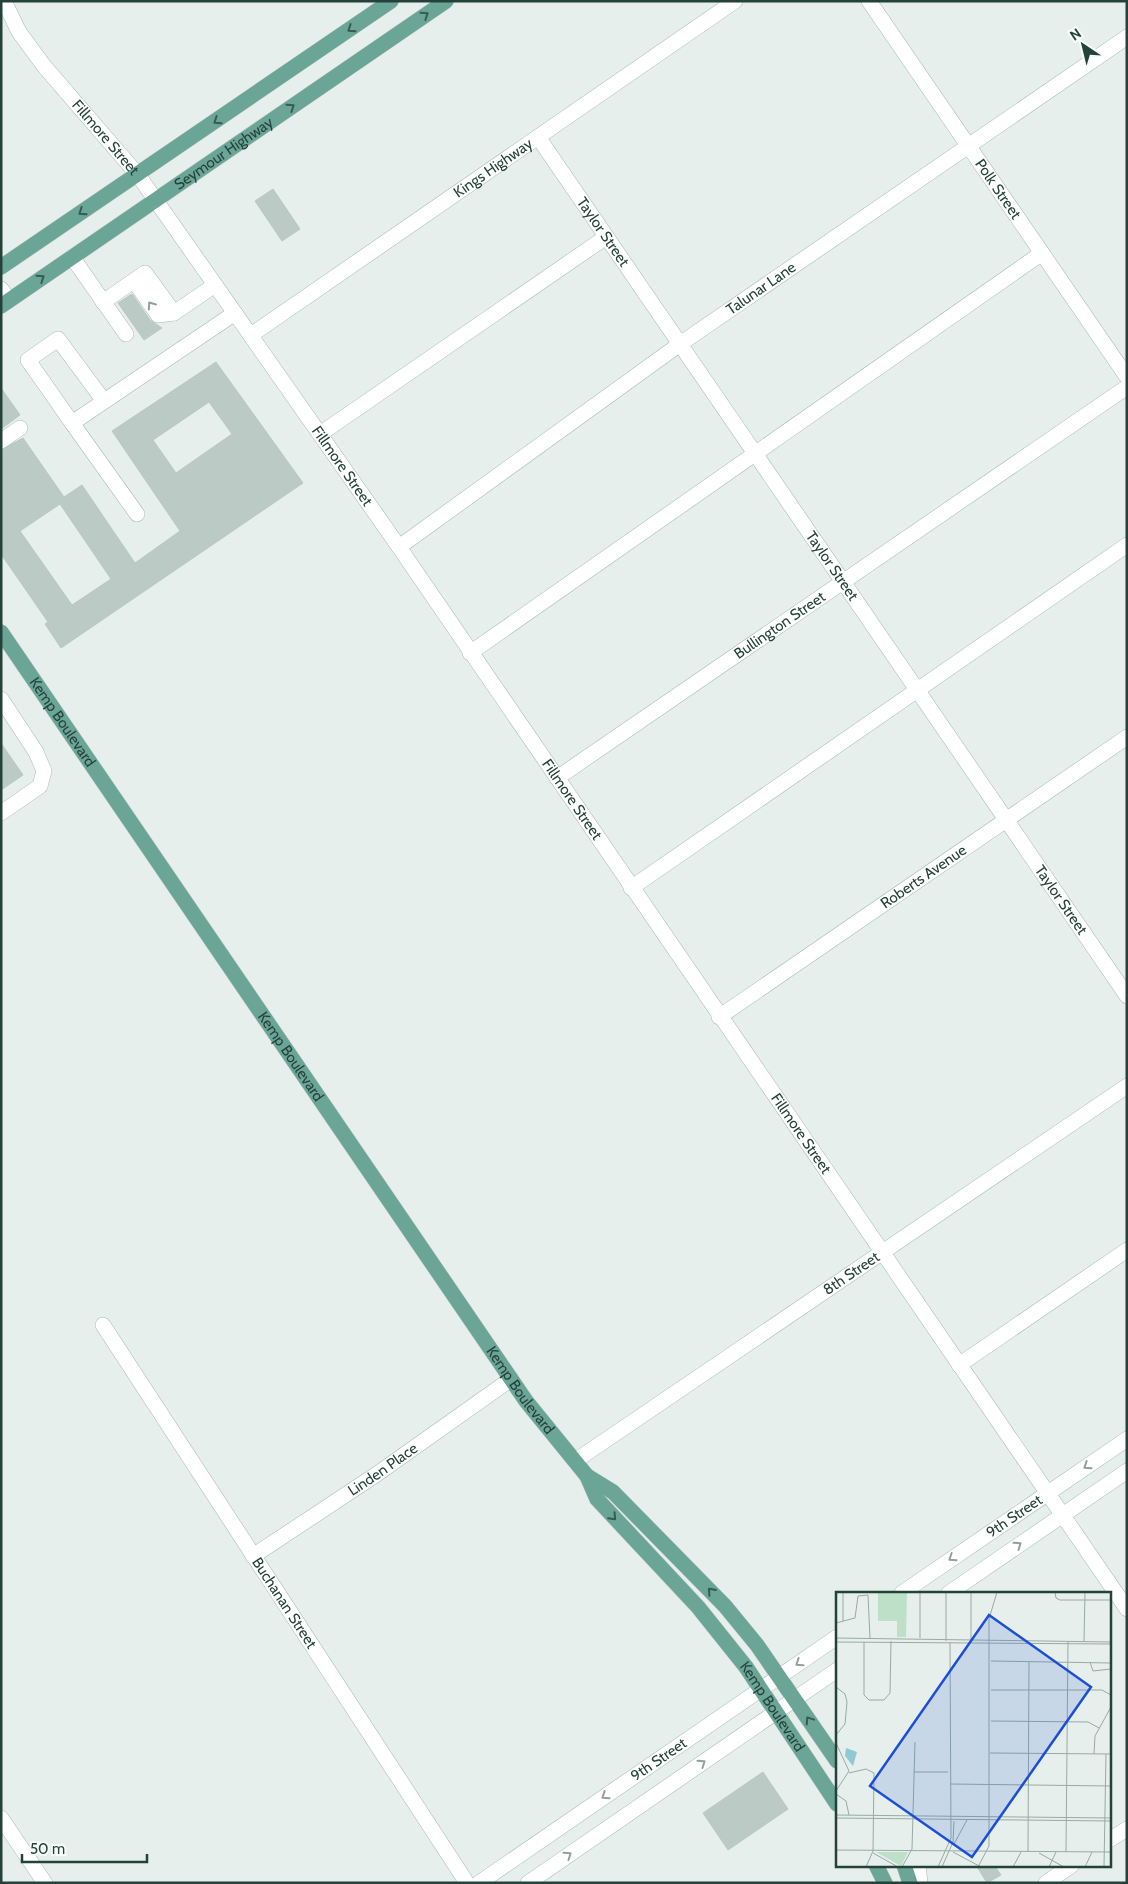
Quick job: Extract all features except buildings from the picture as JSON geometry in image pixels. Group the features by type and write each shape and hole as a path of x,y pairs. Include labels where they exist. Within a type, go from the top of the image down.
{"main road":[{"name":"Seymour Highway","path":"1,267 391,1"},
{"name":"Seymour Highway","path":"4,298 72,257 443,2"},
{"name":"Kemp Boulevard","path":"1,632 511,1379 587,1476 597,1499 698,1607 746,1667 836,1802"},
{"name":"Kemp Boulevard","path":"587,1476 613,1492 698,1576 757,1645 836,1759"},
{"path":"877,1866 886,1883"},
{"path":"904,1866 910,1883"}],"street":[{"name":"Fillmore Street","path":"4,1 19,32 44,66 138,175 235,312 399,547 719,1017 1127,1609"},
{"name":"Kings Highway","path":"251,335 735,1"},
{"name":"Polk Street","path":"869,1 1127,377"},
{"name":"Talunar Lane","path":"399,547 680,344 1127,37"},
{"name":"Taylor Street","path":"538,137 1127,996"},
{"path":"320,434 606,236"},
{"path":"470,653 1042,253"},
{"path":"72,257 126,334"},
{"path":"103,302 145,273 174,313 215,285"},
{"path":"72,423 235,312"},
{"path":"104,402 58,339 28,360 138,514"},
{"name":"Bullington Street","path":"557,778 1127,387"},
{"path":"1,441 20,428"},
{"path":"632,888 1127,545"},
{"path":"1,699 36,752 44,771 40,786 1,813"},
{"name":"Roberts Avenue","path":"719,1017 1127,737"},
{"name":"8th Street","path":"575,1461 1127,1086"},
{"path":"959,1366 1127,1250"},
{"name":"Buchanan Street","path":"103,1324 467,1883"},
{"name":"Linden Place","path":"253,1556 377,1474 511,1379"},
{"name":"9th Street","path":"903,1592 1127,1439"},
{"name":"9th Street","path":"950,1592 1127,1471"},
{"name":"9th Street","path":"479,1883 836,1638"},
{"name":"9th Street","path":"528,1883 836,1671"},
{"path":"1,1818 44,1883"},
{"path":"1110,1839 1127,1829"},
{"path":"918,1866 920,1883"},
{"path":"1046,1883 1071,1866"}]}
